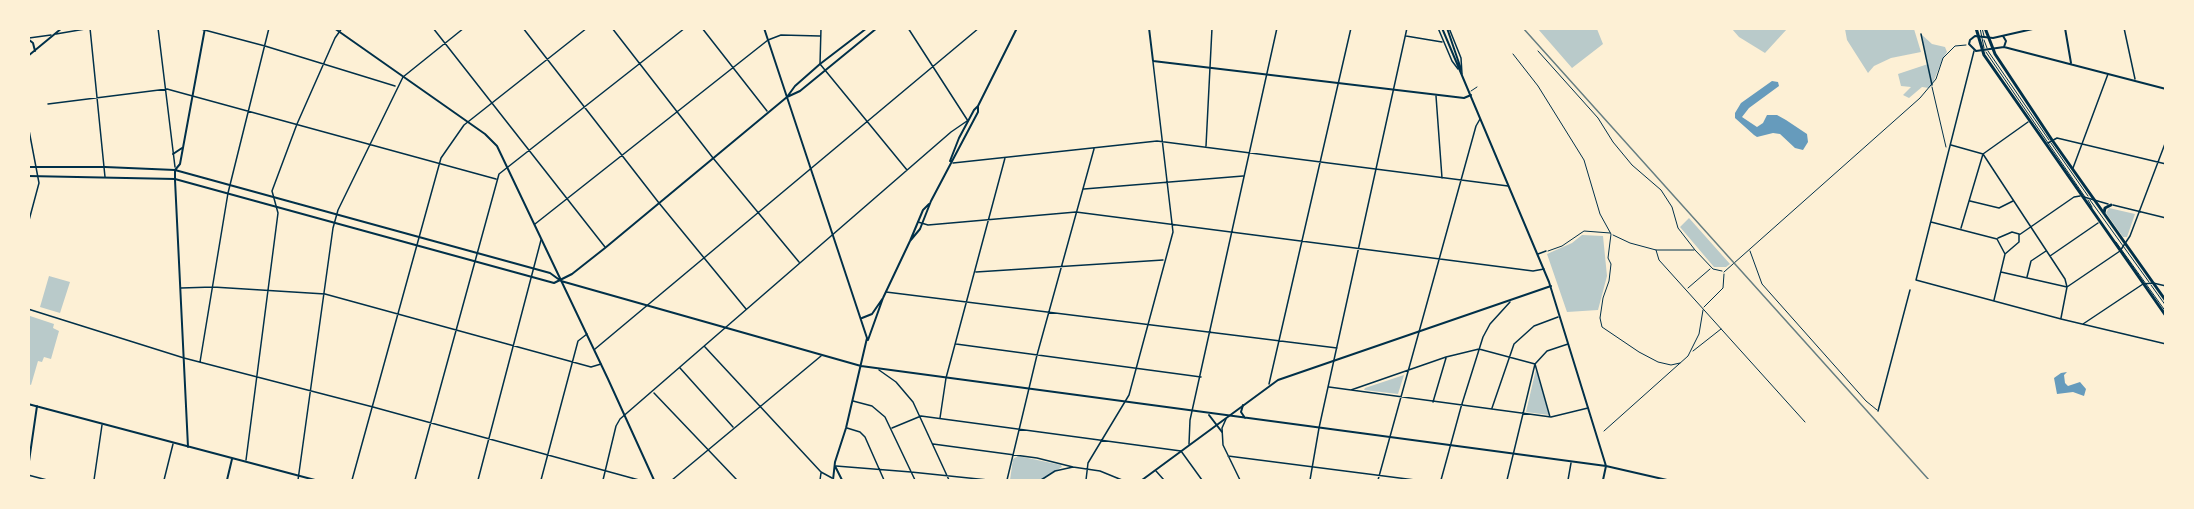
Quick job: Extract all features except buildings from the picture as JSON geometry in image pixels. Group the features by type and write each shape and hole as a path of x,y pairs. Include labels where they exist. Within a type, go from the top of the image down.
{"main road":[{"path":"28,56 62,28"},
{"path":"334,28 494,142 587,334 654,480"},
{"path":"764,28 861,318 867,344"},
{"path":"787,97 795,86 820,64 867,28"},
{"path":"28,177 175,179 554,283 572,274 768,112 787,97 800,91 878,28"},
{"path":"910,241 922,224 931,201 970,122 978,112 978,106 1017,28"},
{"path":"1149,28 1153,62 1464,98 1471,95"},
{"path":"1440,28 1470,91 1551,286 1606,466 1604,480"},
{"path":"1448,28 1462,75"},
{"path":"1980,28 1987,50 2029,121 2073,168 2104,213 2123,248 2148,283 2166,314"},
{"path":"1980,28 1987,50 2049,143 2080,196 2099,222 2123,248 2148,283 2166,301"},
{"path":"2037,28 2003,36 1972,38 1968,44 1974,51 2004,47 2166,89"},
{"path":"2065,28 2071,63"},
{"path":"188,447 175,179 176,170 180,164 205,29"},
{"path":"2003,36 2006,41 2004,47"},
{"path":"28,39 33,43 35,51"},
{"path":"173,154 182,148"},
{"path":"28,167 176,170 550,273 561,281 861,366 1606,466 1667,480"},
{"path":"833,479 867,344 885,292 923,210 931,201"},
{"path":"2104,213 2105,208 2111,205"},
{"path":"1142,480 1269,385 1420,330 1551,286"},
{"path":"861,318 872,314 883,298"},
{"path":"28,404 315,480"},
{"path":"1243,405 1241,412 1245,418"},
{"path":"28,468 37,406"},
{"path":"1207,413 1218,424 1222,432"},
{"path":"226,480 232,459"},
{"path":"835,466 842,480"}],"street":[{"path":"158,28 176,170"},
{"path":"197,28 397,86"},
{"path":"200,362 228,193 269,28"},
{"path":"246,463 278,213 272,191 297,124 338,32 342,28"},
{"path":"434,28 605,248"},
{"path":"298,480 336,214 403,77 464,28"},
{"path":"523,28 659,203 747,310"},
{"path":"352,480 439,163 459,130 587,28"},
{"path":"612,28 713,158 800,263"},
{"path":"415,480 496,179 507,167 685,28"},
{"path":"702,28 768,112"},
{"path":"820,28 820,64 907,170"},
{"path":"603,480 616,426 625,415 959,125 970,122 932,68 908,28"},
{"path":"594,350 979,28"},
{"path":"1206,146 1212,28"},
{"path":"1190,445 1188,432 1277,28"},
{"path":"1269,385 1351,28"},
{"path":"1310,480 1319,428 1407,28"},
{"path":"1440,28 1443,42 1462,75"},
{"path":"2124,28 2135,80"},
{"path":"28,39 90,29 105,177"},
{"path":"1921,34 1932,85"},
{"path":"534,224 768,40 781,35 820,36"},
{"path":"1406,36 1443,42"},
{"path":"1974,51 1916,280 2061,319 2166,344"},
{"path":"1086,480 1086,468 1125,402 1173,232 1153,62"},
{"path":"2073,168 2108,73"},
{"path":"48,104 167,89 496,179"},
{"path":"1436,95 1442,178"},
{"path":"1378,480 1476,126 1481,118"},
{"path":"1961,228 1983,154 2029,121"},
{"path":"28,125 39,177 28,224"},
{"path":"2049,143 2057,138 2166,164"},
{"path":"2001,272 2067,287 2123,248 2166,141"},
{"path":"950,163 1162,142 1509,187"},
{"path":"1950,145 1983,154 2065,279 2067,287 2061,319"},
{"path":"1007,480 1037,355 1094,148"},
{"path":"940,418 946,378 1006,157"},
{"path":"1083,190 1245,176"},
{"path":"2019,235 2074,197 2080,196 2166,218"},
{"path":"1969,201 1999,208 2014,201"},
{"path":"917,222 922,224 988,220 1077,212 1231,234 1533,270 1544,269"},
{"path":"1930,221 1997,238 2012,232 2019,235"},
{"path":"2050,256 2099,222"},
{"path":"1994,301 2005,254 2019,242 2019,235"},
{"path":"1997,238 2005,254"},
{"path":"478,480 542,239"},
{"path":"2026,278 2031,261 2047,251"},
{"path":"1538,254 1546,252"},
{"path":"975,272 1164,260"},
{"path":"2082,324 2148,283 2166,286"},
{"path":"180,288 213,287 325,294 456,328 591,367 601,364"},
{"path":"1878,411 1910,290"},
{"path":"885,292 1338,348"},
{"path":"1441,480 1479,349 1490,324 1512,299"},
{"path":"28,309 184,358 490,438 639,480"},
{"path":"1492,409 1514,344 1528,330 1541,322 1561,316"},
{"path":"541,480 578,341 587,334"},
{"path":"955,344 1201,377"},
{"path":"1507,480 1535,364 1547,351 1569,344"},
{"path":"705,347 822,472 833,479"},
{"path":"1350,390 1446,357 1479,349 1535,364"},
{"path":"672,480 822,355"},
{"path":"1433,402 1446,357"},
{"path":"1535,364 1551,417"},
{"path":"681,368 734,428"},
{"path":"878,369 891,377 903,389 921,416 949,480"},
{"path":"1328,387 1551,417 1588,408"},
{"path":"653,392 737,480"},
{"path":"852,400 880,411 892,428 915,480"},
{"path":"892,428 921,416 1181,451 1202,480"},
{"path":"1228,416 1222,432 1223,445 1240,480"},
{"path":"94,480 102,423"},
{"path":"846,428 862,434 884,480"},
{"path":"164,480 173,443"},
{"path":"933,444 1013,454 1107,473 1122,480"},
{"path":"1228,456 1415,480"},
{"path":"1568,480 1572,462"},
{"path":"835,466 911,471 988,480"},
{"path":"1041,480 1055,471 1072,467"},
{"path":"1156,470 1164,480"},
{"path":"820,480 822,472"},
{"path":"28,475 47,480"}],"lane":[{"path":"1724,272 1920,98 1932,85 1943,58 1955,46 1968,44"},
{"path":"1987,50 2123,248"},
{"path":"1538,51 1598,118 1613,142 1632,165 1661,190 1672,207 1678,228 1695,250 1712,268 1724,272"},
{"path":"1513,54 1538,86 1584,160 1600,214 1611,234 1608,258 1611,264 1600,318 1602,327 1658,362 1671,365 1680,363"},
{"path":"1932,85 1946,147"},
{"path":"1470,91 1477,87"},
{"path":"1546,252 1562,246 1584,231 1611,234 1630,243 1656,250 1695,250"},
{"path":"1750,249 1762,284 1866,401 1878,411"},
{"path":"1656,250 1659,260 1805,422"},
{"path":"1686,289 1712,268"},
{"path":"1692,352 1699,334 1703,308 1723,288 1724,272"},
{"path":"2148,283 2166,306"},
{"path":"1604,431 1721,328"}],"shaded area":[{"path":"1538,29 1597,29 1603,44 1572,68"},
{"path":"1732,29 1787,29 1765,53 1739,37"},
{"path":"1845,29 1914,29 1921,52 1891,58 1874,66 1868,73 1847,40"},
{"path":"1921,34 1932,44 1945,47 1947,52 1932,85 1929,88 1922,87 1909,98 1903,95 1911,87 1901,86 1898,74 1928,64"},
{"path":"2109,208 2135,214 2127,237 2123,237 2106,213"},
{"path":"1689,218 1730,264 1726,267 1714,267 1680,227"},
{"path":"1582,235 1603,236 1607,276 1598,310 1567,312 1547,254 1572,243"},
{"path":"49,276 70,282 60,313 40,307"},
{"path":"30,316 54,324 53,328 59,331 51,359 44,357 42,362 38,361 31,385 29,384"},
{"path":"1536,369 1549,415 1526,412"},
{"path":"1404,375 1398,394 1364,390 1365,388"},
{"path":"1018,456 1062,467 1040,480 1010,480 1013,459"}],"water":[{"path":"1772,81 1778,82 1779,86 1749,108 1742,117 1757,127 1763,123 1767,115 1777,115 1807,134 1808,142 1803,150 1795,148 1780,134 1773,133 1757,137 1735,118 1735,113 1741,103"},
{"path":"2067,372 2064,375 2065,383 2068,386 2080,382 2086,389 2084,396 2073,392 2057,394 2054,378"}],"railway":[{"path":"1523,28 1929,480"}]}
